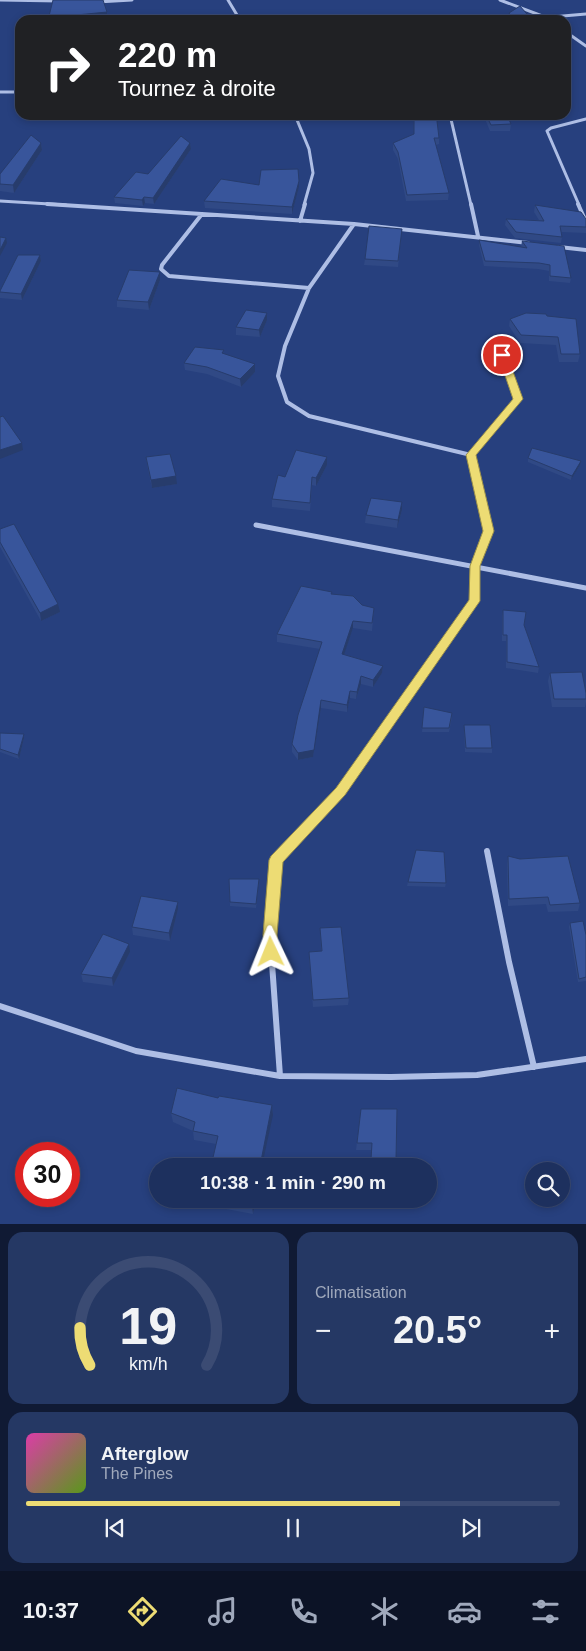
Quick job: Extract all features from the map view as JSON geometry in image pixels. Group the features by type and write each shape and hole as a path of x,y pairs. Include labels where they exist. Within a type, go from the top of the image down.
{"street":[{"path":"0,0 68,1"},
{"path":"97,0 97,2 100,2 132,0"},
{"path":"228,0 237,15"},
{"path":"500,0 541,15"},
{"path":"571,16 586,14"},
{"path":"571,37 586,46"},
{"path":"0,92 15,92"},
{"path":"297,120 309,149 313,173 300,221"},
{"path":"451,120 478,236"},
{"path":"586,120 551,128 547,131 586,222"},
{"path":"0,202 354,224 478,236 537,244"},
{"path":"202,214 162,265 161,269 164,274 169,276 309,288"},
{"path":"354,224 309,288 285,346 278,376 287,402 309,416 471,455"},
{"path":"556,246 586,250"},
{"path":"471,455 518,399 502,355"},
{"path":"280,1076 270,935 276,860 340,791 474,601 475,566 488,531 471,455"},
{"path":"256,525 586,588"},
{"path":"487,851 509,962 534,1067"},
{"path":"0,1006 136,1051 280,1076 390,1077 477,1075 586,1059"}],"building":[{"path":"53,0 103,0 107,12 76,15 49,15"},
{"path":"520,6 528,15 510,15 509,13"},
{"path":"414,120 437,121 439,138 434,138 449,193 407,195 398,152 393,143 414,134"},
{"path":"488,120 509,120 511,124 491,125"},
{"path":"31,135 41,143 13,185 0,184 0,174"},
{"path":"181,136 190,143 153,198 144,197 142,200 114,197 136,172 148,174"},
{"path":"298,169 299,181 292,207 204,201 221,179 259,185 261,170"},
{"path":"535,205 581,212 586,219 586,227 560,226 562,237 516,232 506,219 544,221"},
{"path":"369,226 402,229 398,261 365,259"},
{"path":"0,237 6,238 0,250"},
{"path":"479,240 527,248 522,241 564,246 571,278 550,276 550,265 485,261"},
{"path":"18,255 40,255 21,294 0,292 0,291"},
{"path":"129,270 160,272 148,302 117,300"},
{"path":"246,310 267,313 259,330 236,327"},
{"path":"526,313 576,319 580,354 561,354 558,337 521,335 510,319"},
{"path":"195,347 224,350 222,353 255,364 240,379 207,367 184,363"},
{"path":"3,416 22,443 0,450 0,417"},
{"path":"532,448 581,461 572,476 528,458"},
{"path":"296,450 327,457 316,478 312,477 310,503 272,499 278,475 285,477"},
{"path":"170,454 176,476 151,480 146,457"},
{"path":"371,498 402,502 398,520 366,515"},
{"path":"14,524 58,604 40,613 0,542 0,529"},
{"path":"301,586 332,592 331,594 353,596 362,605 374,608 372,623 353,621 342,654 383,666 373,680 361,676 357,692 350,691 347,705 321,700 314,750 298,753 292,744 298,715 322,642 277,634"},
{"path":"503,610 526,612 524,625 539,667 507,662 507,635 503,635"},
{"path":"582,672 586,699 554,699 550,673"},
{"path":"424,707 452,713 449,728 422,728"},
{"path":"464,725 490,725 492,748 466,748"},
{"path":"0,733 24,734 18,755 0,749"},
{"path":"416,850 444,852 446,883 408,882"},
{"path":"508,856 520,859 568,856 580,903 550,905 548,897 509,899"},
{"path":"229,879 259,879 256,904 230,902"},
{"path":"141,896 178,902 169,933 132,927"},
{"path":"583,921 586,935 586,977 579,979 570,923"},
{"path":"341,927 349,998 313,1000 309,952 322,951 320,928"},
{"path":"103,934 129,944 112,978 81,974"},
{"path":"177,1088 218,1098 219,1096 272,1105 262,1158 213,1158 218,1136 193,1131 195,1122 171,1113"},
{"path":"361,1109 397,1109 396,1158 371,1158 372,1143 357,1143"}],"route":[{"path":"271,952 270,935 276,860 340,791 474,601 475,566 488,531 471,455 518,399 502,355"}]}
